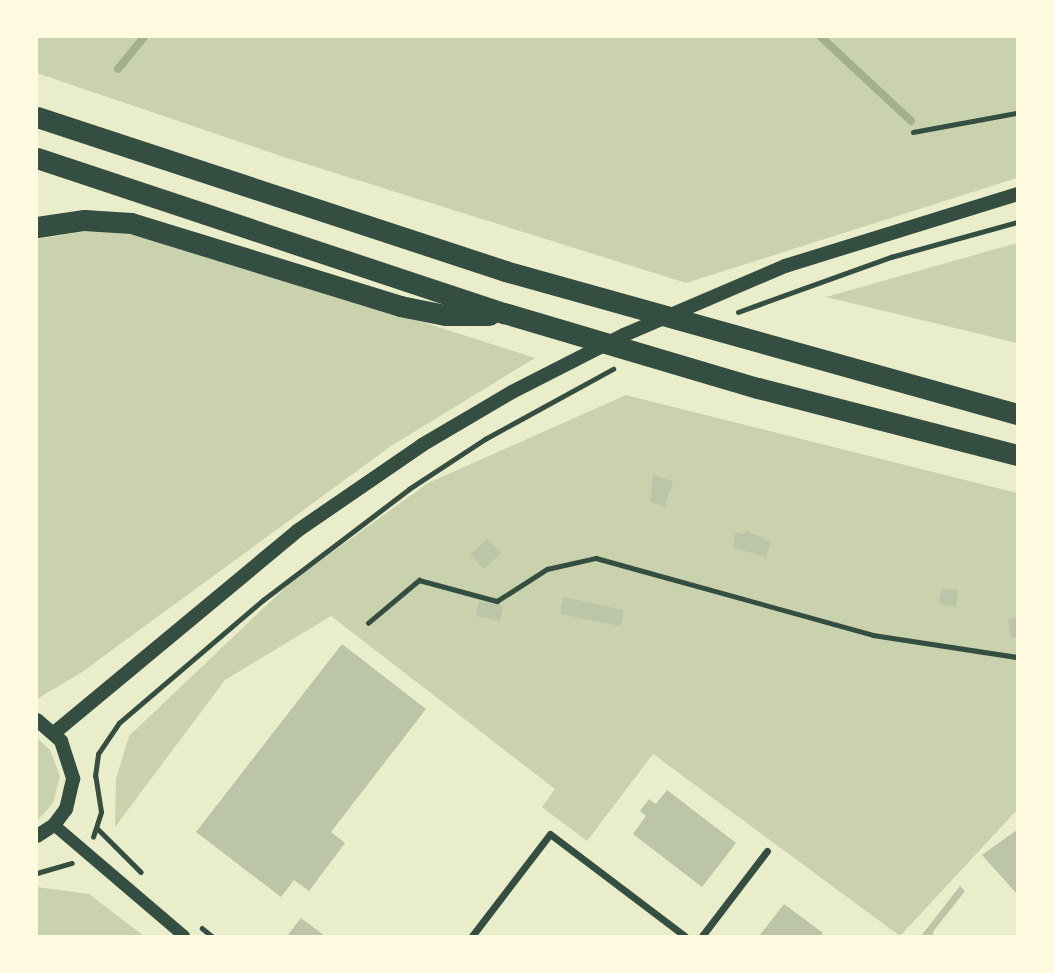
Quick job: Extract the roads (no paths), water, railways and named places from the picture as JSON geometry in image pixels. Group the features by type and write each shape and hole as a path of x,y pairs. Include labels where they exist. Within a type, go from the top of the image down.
{"highway":[{"path":"37,117 530,279 1017,414"},
{"path":"37,158 504,313 758,388 1017,455"},
{"path":"37,227 84,220 131,223 400,306 445,315 504,313"}],"main road":[{"path":"54,733 279,544 403,457 512,392 646,325 785,266 1017,194"},
{"path":"37,720 54,733 67,752 73,779 69,802 54,825 37,836"}],"street":[{"path":"54,825 184,936"},
{"path":"472,936 550,834 685,936"},
{"path":"702,936 766,851"}],"waterway":[{"path":"118,69 144,37"},
{"path":"821,37 911,121"}]}
